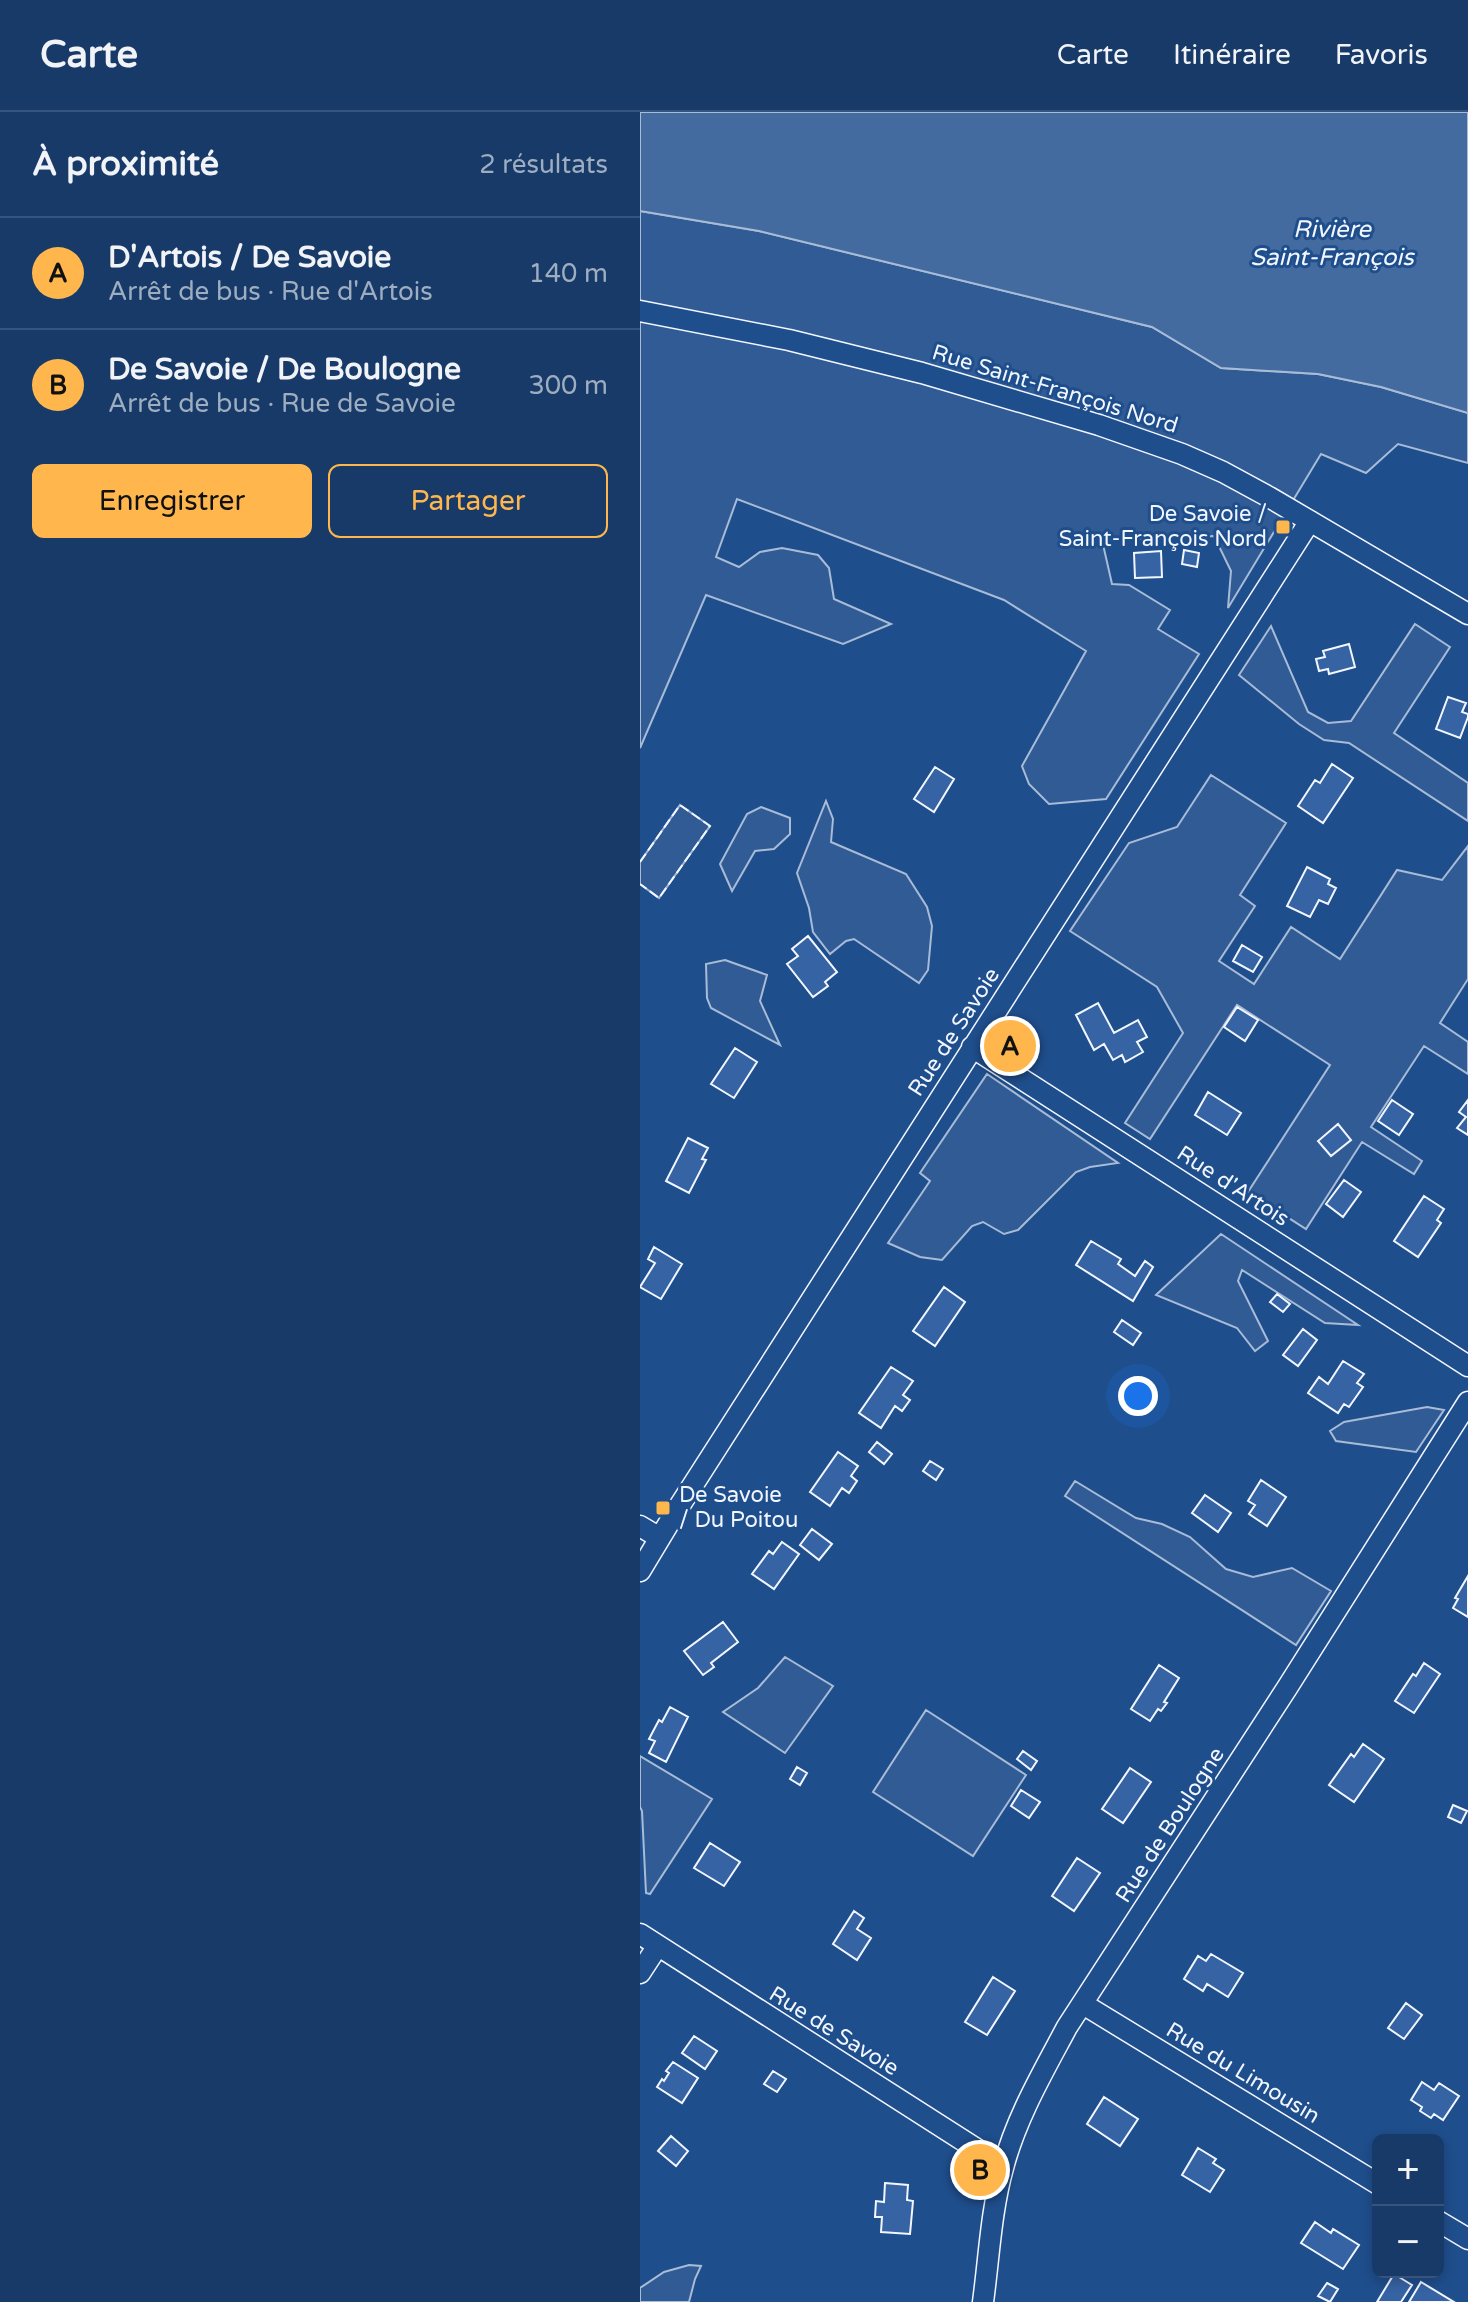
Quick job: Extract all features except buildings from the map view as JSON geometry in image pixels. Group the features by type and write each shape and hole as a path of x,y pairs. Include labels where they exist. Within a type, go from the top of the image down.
{"street":[{"name":"Rue Saint-François Nord","path":"640,311 729,327 922,373 1099,425 1182,454 1223,472 1468,614"},
{"name":"Rue de Savoie","path":"640,1571 1310,521"},
{"name":"Rue d'Artois","path":"972,1047 1468,1366"},
{"name":"Rue de Boulogne","path":"983,2302 1003,2166 1014,2134 1067,2027 1468,1402"},
{"path":"640,1526 660,1538"},
{"name":"Rue de Savoie","path":"640,1934 1003,2166"},
{"path":"640,1973 657,1947"},
{"name":"Rue du Limousin","path":"1083,2004 1372,2180"},
{"path":"1444,2225 1468,2239"}],"shaded area":[{"path":"640,211 759,231 1152,327 1221,368 1318,374 1381,387 1468,413 1468,463 1398,444 1366,473 1321,454 1228,608 1231,571 1214,536 1102,540 1112,584 1129,585 1170,610 1158,629 1199,654 1106,799 1049,804 1029,784 1022,766 1086,651 1004,600 737,499 716,557 739,567 760,552 782,548 818,555 829,568 834,599 891,624 843,644 706,595 640,748"},
{"path":"1415,624 1450,647 1394,733 1468,783 1468,821 1349,743 1324,740 1299,724 1239,675 1271,626 1308,712 1328,723 1351,721"},
{"path":"1211,775 1286,823 1240,895 1255,906 1219,961 1254,984 1291,927 1340,959 1397,870 1442,880 1468,846 1468,979 1440,1023 1468,1042 1468,1074 1424,1046 1371,1127 1422,1161 1414,1174 1362,1142 1306,1229 1248,1192 1330,1065 1237,1005 1150,1139 1125,1123 1183,1033 1157,987 1070,931 1129,843 1177,827"},
{"path":"826,801 833,819 831,842 906,874 927,907 932,926 928,970 919,983 854,939 846,941 830,954 813,932 809,908 797,873"},
{"path":"680,805 710,826 659,898 640,884 640,862"},
{"path":"761,807 790,818 790,834 774,849 755,851 732,891 720,864 747,814"},
{"path":"725,960 767,975 760,1001 780,1045 711,1008 707,998 706,964"},
{"path":"987,1074 1118,1163 1076,1172 1018,1230 1004,1234 983,1222 972,1226 942,1260 920,1257 888,1243 930,1181 920,1173"},
{"path":"1221,1234 1358,1325 1325,1323 1242,1270 1238,1281 1268,1341 1255,1351 1237,1328 1156,1295"},
{"path":"1427,1407 1444,1410 1416,1452 1336,1441 1330,1431 1344,1422"},
{"path":"1075,1481 1136,1518 1162,1524 1190,1537 1226,1569 1253,1577 1292,1568 1331,1591 1296,1645 1065,1496"},
{"path":"785,1657 833,1686 785,1753 723,1712 758,1688"},
{"path":"926,1710 1026,1775 973,1856 873,1792"},
{"path":"640,1756 712,1799 650,1894 646,1893"},
{"path":"689,2265 701,2266 689,2302 640,2302 640,2288 664,2272"}],"water":[{"name":"Rivière Saint-François","path":"640,112 1468,112 1468,413 1381,387 1318,374 1221,368 1152,327 759,231 640,211"}],"fence":[{"path":"640,862 680,805 710,826 659,898 640,884"}],"place":[{"name":"De Savoie / Saint-François Nord","path":"1283,527"},
{"name":"D'Artois / De Savoie","path":"1010,1046"},
{"name":"De Savoie / Du Poitou","path":"663,1508"},
{"name":"De Savoie / De Boulogne","path":"980,2170"}]}
